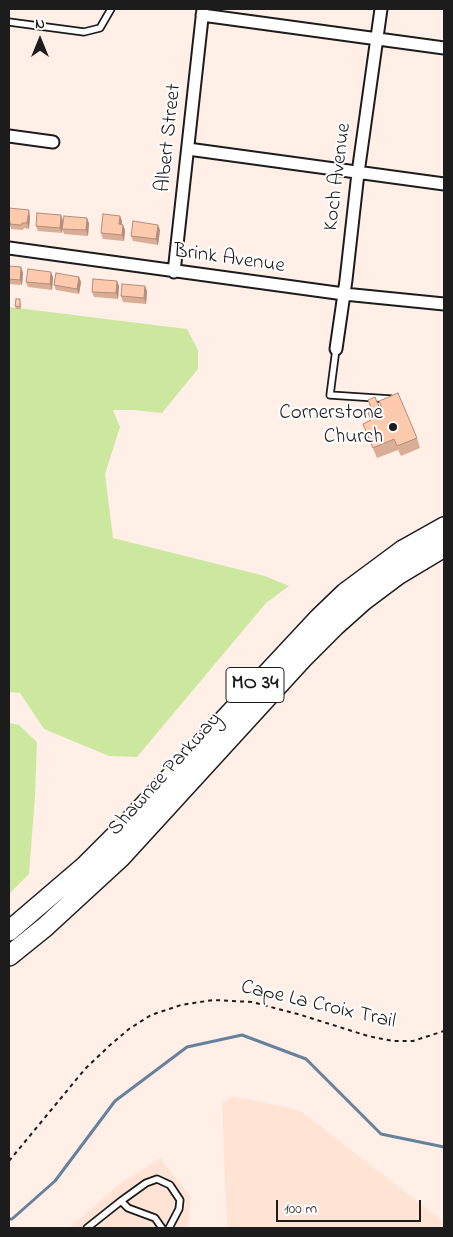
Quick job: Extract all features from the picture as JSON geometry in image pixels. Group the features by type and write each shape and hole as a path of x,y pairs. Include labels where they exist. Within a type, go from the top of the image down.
{"highway":[{"name":"Shawnee Parkway","path":"9,931 85,866 124,827 319,618 345,593 403,550 444,527"},
{"name":"Shawnee Parkway","path":"9,956 45,927 120,858 302,659 335,626 363,601 399,574 444,546"}],"street":[{"name":"Koch Avenue","path":"336,349 380,9"},
{"path":"203,12 444,48"},
{"name":"Albert Street","path":"174,272 203,12"},
{"path":"9,136 53,142"},
{"path":"188,149 444,184"},
{"name":"Brink Avenue","path":"9,248 344,294 444,304"}],"lane":[{"path":"9,22 84,32 100,28 111,9"},
{"path":"336,349 330,395 391,399"},
{"path":"87,1228 146,1182 157,1179 170,1185 180,1200 179,1210 169,1228"},
{"path":"120,1201 128,1208 155,1218 162,1228"}],"path":[{"name":"Cape La Croix Trail","path":"9,1161 85,1069 108,1046 129,1029 151,1015 181,1006 213,1000 252,1002 302,1014 368,1036 394,1040 413,1040 444,1031"}],"shaded area":[{"path":"232,1096 299,1110 444,1222 444,1228 227,1228 222,1104"},
{"path":"160,1158 191,1197 188,1228 69,1228 121,1183"}],"green space":[{"path":"9,307 187,329 198,350 198,369 162,413 113,410 120,427 105,474 113,538 265,576 289,586 266,603 137,757 109,756 44,729 20,693 9,692"},
{"path":"9,723 19,725 37,742 29,874 9,894"}],"building":[{"path":"9,208 29,210 27,223 22,223 21,225 10,224"},
{"path":"37,213 61,215 60,228 36,226"},
{"path":"103,214 120,216 119,224 123,225 122,235 101,233"},
{"path":"64,216 87,218 86,230 62,229"},
{"path":"133,221 158,225 156,239 131,236"},
{"path":"9,266 21,267 20,280 9,279"},
{"path":"28,269 51,272 50,284 26,282"},
{"path":"56,273 79,277 77,289 54,285"},
{"path":"93,279 117,281 116,293 92,292"},
{"path":"122,284 145,286 144,298 121,296"},
{"path":"16,299 20,299 20,307 15,306"},
{"name":"Cornerstone Church","path":"398,393 417,438 397,446 394,439 373,448 363,424 371,420 368,413 373,411 368,400 375,397 380,409 382,408 379,401"}],"waterway":[{"path":"9,1219 12,1219 55,1181 115,1101 187,1047 242,1035 306,1059 381,1134 444,1147"}],"place":[{"name":"Cornerstone Church","path":"393,427"}]}
